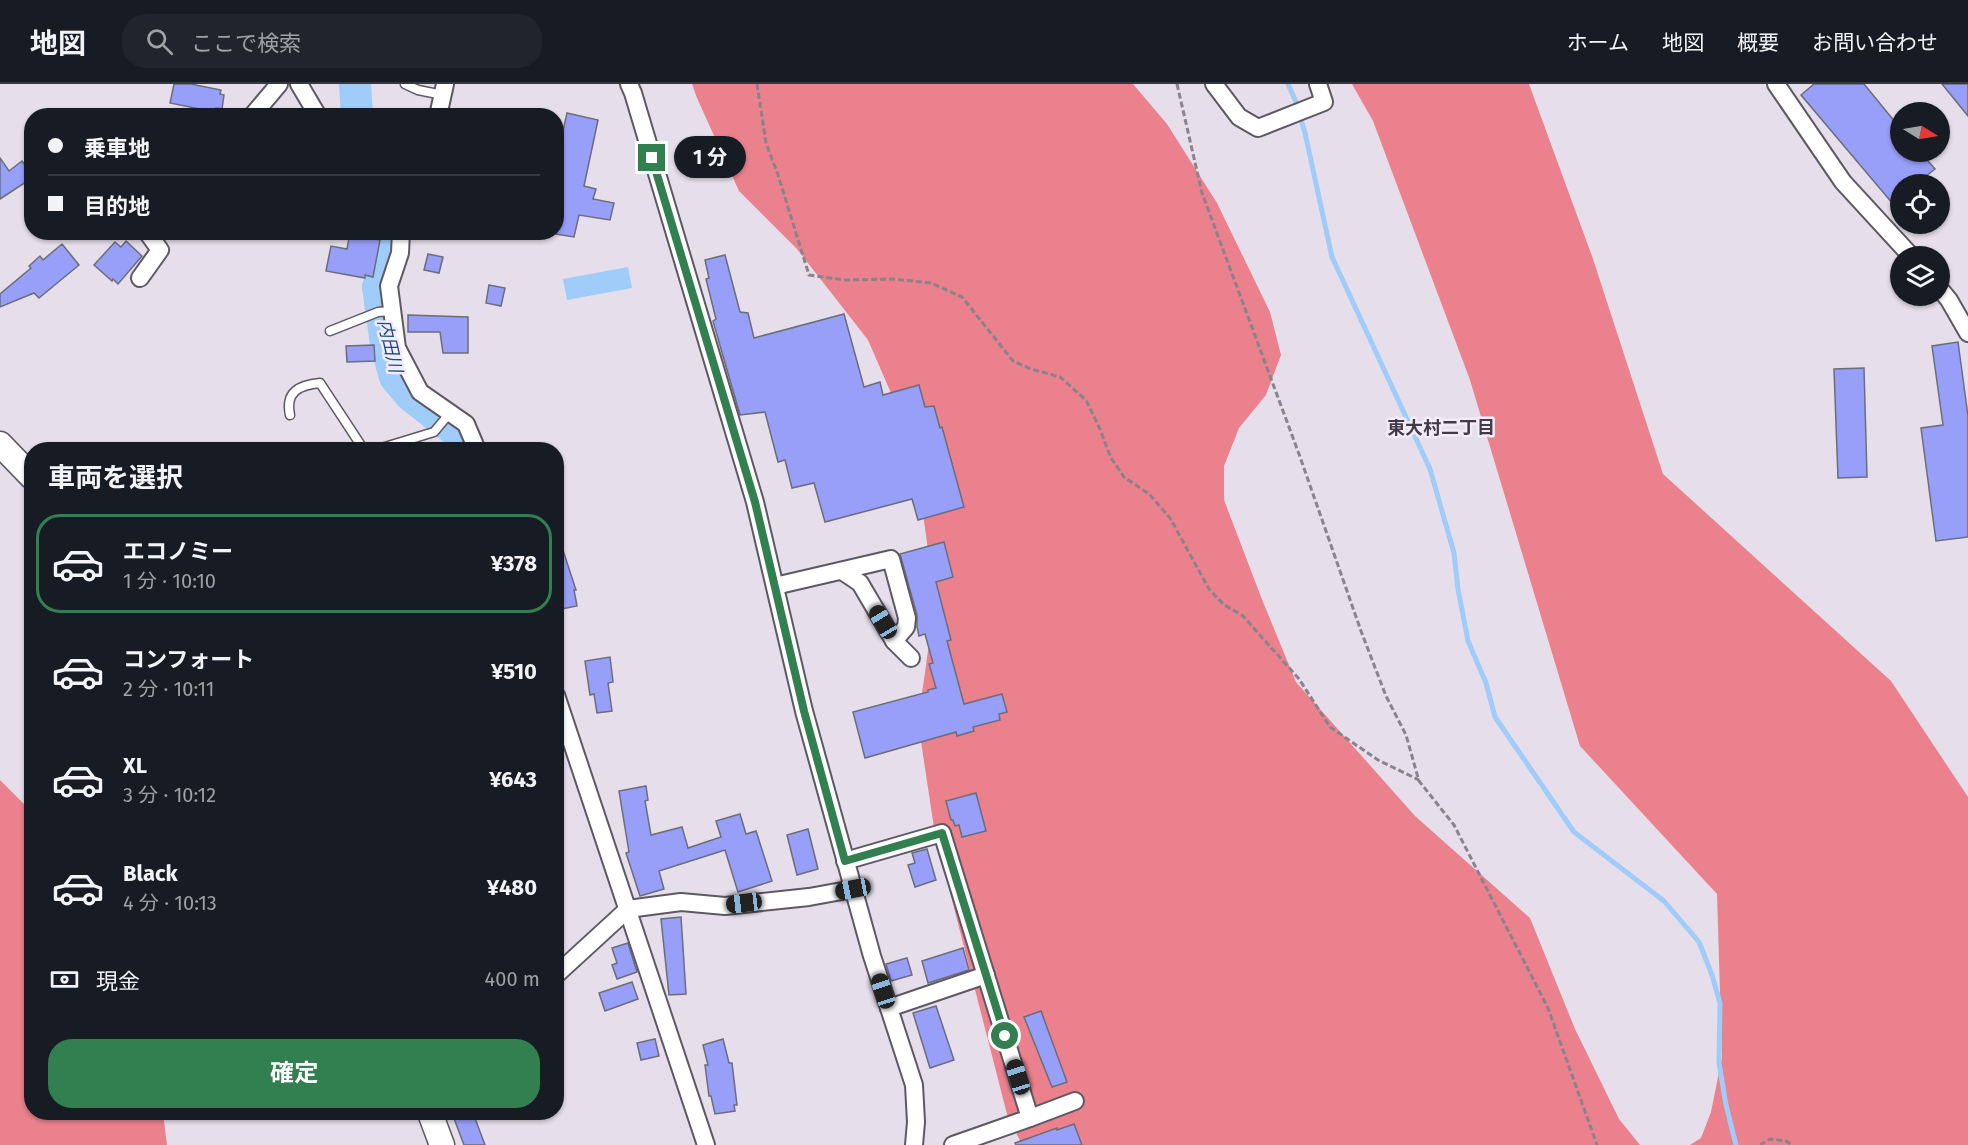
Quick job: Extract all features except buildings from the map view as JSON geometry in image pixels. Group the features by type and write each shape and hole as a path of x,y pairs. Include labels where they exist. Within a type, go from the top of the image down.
{"street":[{"path":"259,108 279,84"},
{"path":"299,84 313,108"},
{"path":"628,84 633,93 755,502 804,711 853,889 914,1084 916,1122 914,1145"},
{"path":"1214,84 1239,117 1258,128 1324,102 1318,84"},
{"path":"1776,84 1843,182 1902,246"},
{"path":"440,108 444,89"},
{"path":"140,278 160,250 153,240"},
{"path":"401,240 400,253 389,286 385,312 397,348 420,392 466,424 474,442"},
{"path":"1950,302 1968,333"},
{"path":"0,444 24,469"},
{"path":"775,586 891,560 907,618 906,627 894,641"},
{"path":"842,571 860,583 894,641 911,658"},
{"path":"564,719 706,1145"},
{"path":"845,861 942,833 1030,1118"},
{"path":"564,968 627,909 681,902 725,906 809,897 853,889"},
{"path":"889,1008 986,975"},
{"path":"953,1145 1075,1101"},
{"path":"433,1120 442,1145"}],"lane":[{"path":"405,84 418,90 444,89"},
{"path":"330,331 385,312"},
{"path":"290,415 288,406 290,398 297,390 306,384 320,383 359,442"},
{"path":"401,442 434,432 450,413"}],"path":[{"path":"757,84 765,144 778,175 809,275 845,280 893,279 931,283 962,297 1013,361 1060,377 1086,400 1111,458 1124,477 1149,494 1170,518 1209,589 1223,604 1243,616 1299,679 1330,727 1377,760 1419,780"},
{"path":"1177,84 1202,193 1295,443 1361,631 1386,696 1406,735 1419,780 1454,825 1548,1008 1597,1145"},
{"path":"1760,1145 1770,1139 1786,1141 1792,1145"}],"shaded area":[{"path":"692,84 1133,84 1167,124 1217,203 1270,312 1281,355 1266,395 1239,428 1224,466 1224,500 1296,682 1415,816 1530,918 1575,1029 1619,1119 1640,1145 1022,1145 1007,1114 935,834 918,722 935,601 921,499 894,400 868,340 797,249 739,191"},
{"path":"1352,84 1529,84 1593,259 1663,474 1891,681 1968,797 1968,1145 1690,1145 1701,1138 1711,1112 1722,1057 1717,894 1580,746 1470,380 1373,121"},
{"path":"0,780 24,804 24,1120 164,1120 167,1145 0,1145"}],"water":[{"path":"628,267 632,288 567,300 563,279"}],"waterway":[{"name":"内田川","path":"355,84 356,108"},
{"path":"1288,84 1305,133 1332,257 1430,469 1454,553 1468,641 1486,683 1495,717 1574,832 1664,901 1699,942 1720,1003 1719,1063 1736,1145"},
{"name":"内田川","path":"391,240 391,258 378,287 386,344 395,377 411,396 457,432"}],"district":[{"name":"東大村二丁目","path":"1441,428"}],"route":[{"path":"652,158 755,502 804,711 845,861 942,833 1005,1036"}]}
